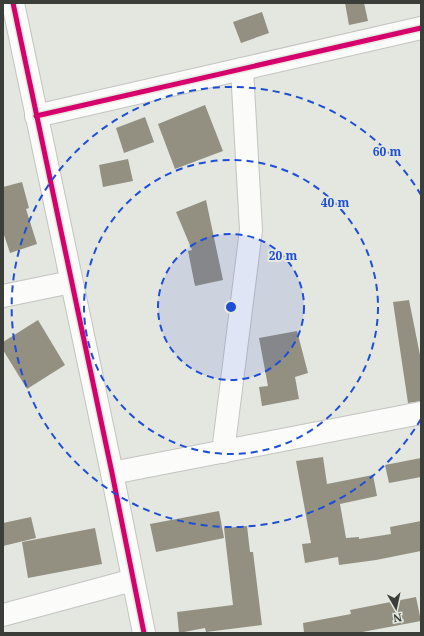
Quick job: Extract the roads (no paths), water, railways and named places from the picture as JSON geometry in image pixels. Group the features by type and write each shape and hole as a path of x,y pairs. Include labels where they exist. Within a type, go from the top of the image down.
{"street":[{"path":"13,3 112,473 144,633"},
{"path":"36,116 421,28"},
{"path":"223,452 251,230 242,69"},
{"path":"3,296 71,282"},
{"path":"112,473 421,413"},
{"path":"3,615 133,580"}]}
